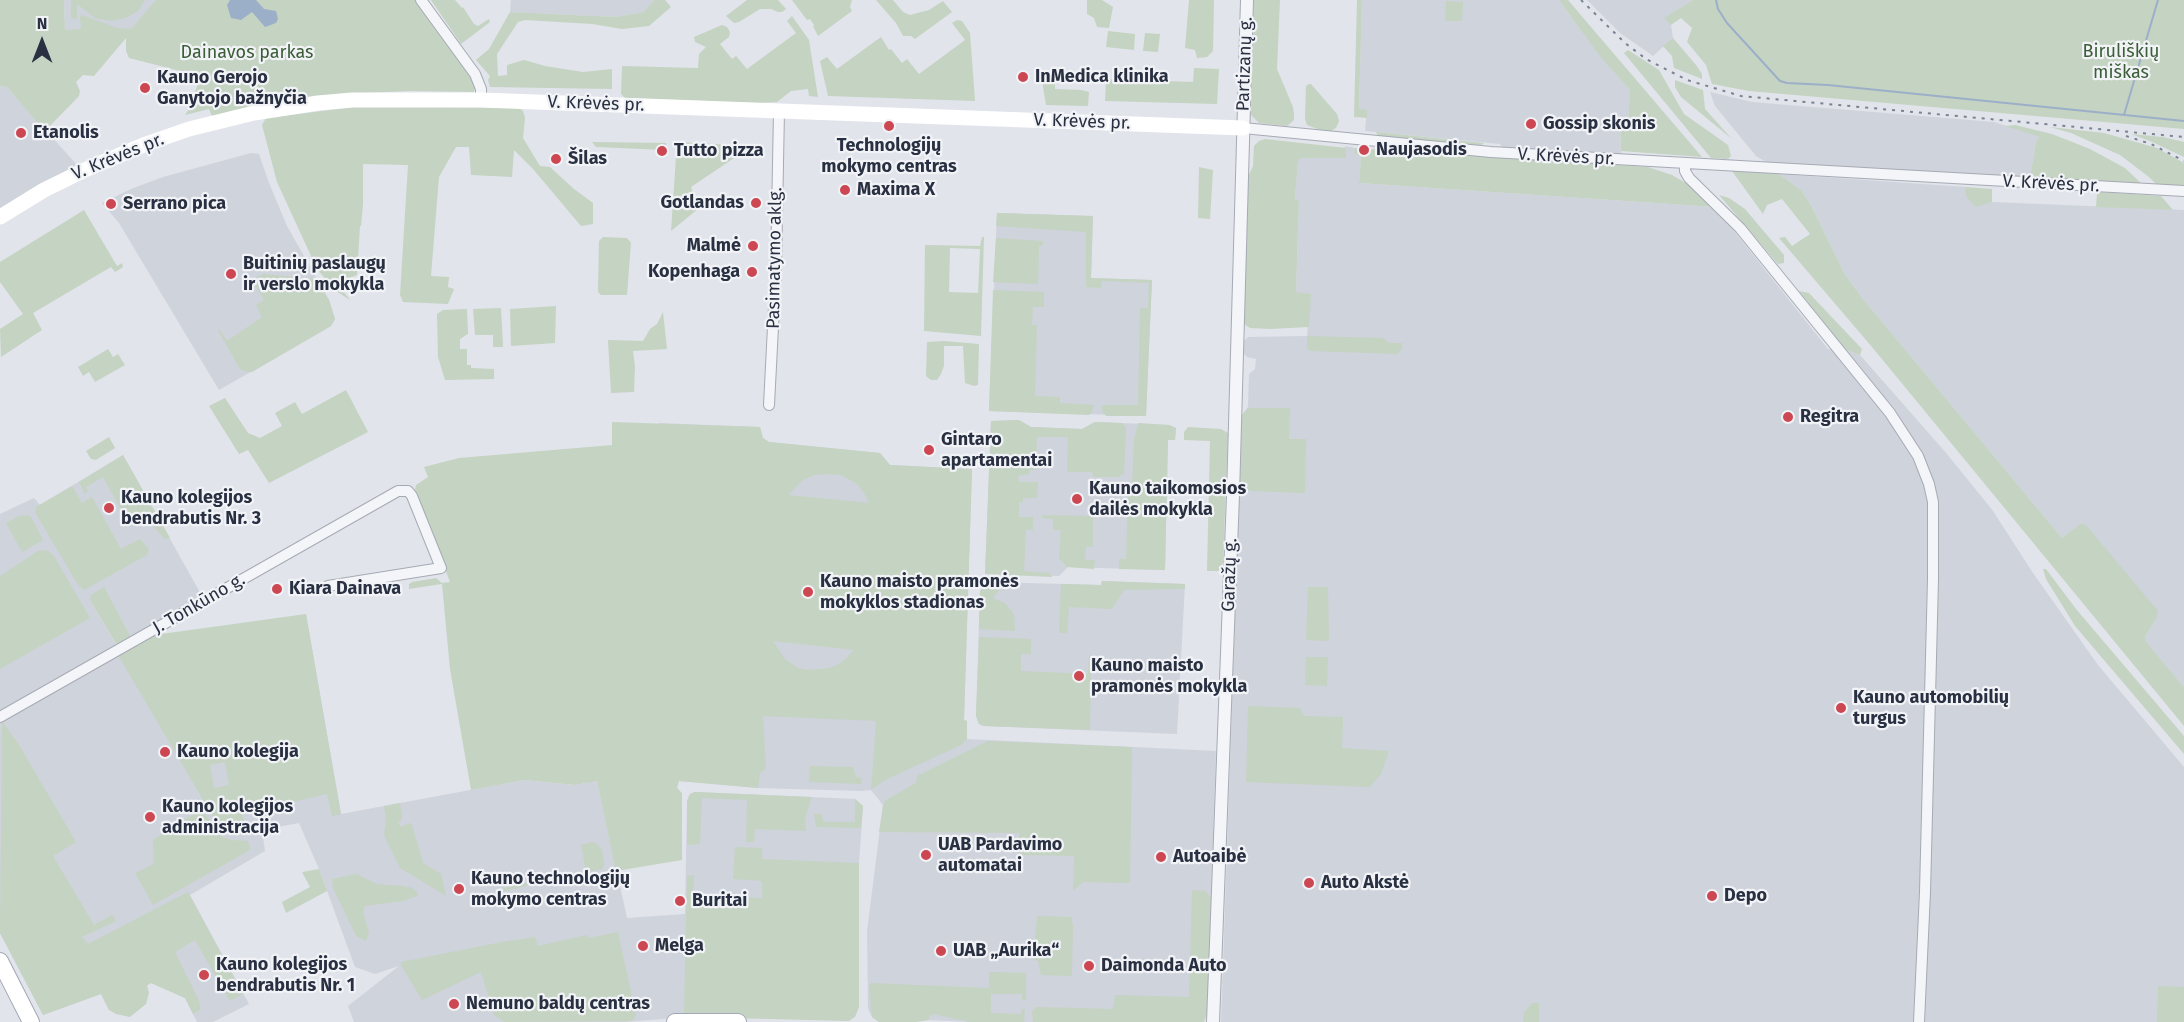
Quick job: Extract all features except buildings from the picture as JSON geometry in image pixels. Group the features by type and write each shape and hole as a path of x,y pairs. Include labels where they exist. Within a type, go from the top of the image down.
{"main road":[{"name":"V. Krėvės pr.","path":"0,217 44,190 123,153 189,129 254,113 352,100 481,100 1243,128"},
{"path":"0,962 31,1022"},
{"path":"675,1022 738,1022"}],"street":[{"path":"421,0 475,74 481,89 481,100"},
{"name":"Partizanų g.","path":"1243,128 1247,0"},
{"name":"Pasimatymo aklg.","path":"769,405 776,278 778,111"},
{"name":"V. Krėvės pr.","path":"1243,128 1491,152 2184,191"},
{"name":"Garažų g.","path":"1213,1022 1233,495 1243,128"},
{"path":"1685,163 1685,171 1689,178 1740,228 1890,413 1913,447 1934,502 1925,892 1919,1022"},
{"name":"J. Tonkūno g.","path":"0,717 398,491 408,491 441,568 328,586"}],"shaded area":[{"path":"64,0 156,0 156,2 131,29 65,30"},
{"path":"511,0 654,0 645,12 616,17 510,12"},
{"path":"1362,0 1559,0 1599,54 1630,90 1628,128 1620,128 1621,156 1503,148 1500,144 1365,131 1367,110 1359,110"},
{"path":"1587,0 1693,0 1665,18 1671,25 1673,38 1653,56 1620,33"},
{"path":"0,86 7,87 77,165 35,187 0,210"},
{"path":"1710,92 1752,102 1994,122 2041,137 2036,142 2030,177 1766,162 1756,156 1715,106"},
{"path":"1345,146 1355,148 1354,153 1361,157 1359,183 1715,207 1828,349 1844,349 1860,355 1947,454 1993,511 2033,573 2098,665 2184,767 2184,1022 1221,1022 1242,415 1248,407 1249,374 1255,369 1256,359 1247,357 1243,353 1242,343 1248,337 1307,336 1311,294 1296,293 1299,200 1295,200 1298,161 1301,158 1346,158"},
{"name":"Buitinių paslaugų ir verslo mokykla","path":"251,153 259,154 287,226 329,300 335,319 331,326 219,390 119,223 102,203 163,177"},
{"path":"1779,174 1966,187 1965,190 1976,206 1992,202 2184,210 2184,687 2146,643 2145,636 2156,620 2081,523 2062,538 1863,299 1844,273 1811,205 1801,190"},
{"path":"997,213 1093,216 1091,278 1152,280 1146,416 989,411"},
{"name":"Kauno taikomosios dailės mokykla","path":"1019,420 1031,427 1082,429 1095,422 1169,425 1176,428 1175,440 1168,440 1165,570 1068,567 1059,576 985,574 991,421"},
{"path":"659,423 760,427 763,438 769,442 880,453 890,465 972,469 964,720 967,721 967,739 1216,751 1207,1013 1204,1022 929,1020 879,1022 872,1017 868,1009 867,931 883,805 871,790 758,788 679,781"},
{"path":"123,455 202,596 131,637 104,588 90,600 121,653 306,614 341,814 524,780 575,785 597,781 627,918 685,914 687,801 690,794 695,792 855,799 863,806 859,863 688,1017 625,1022 354,1022 348,1006 399,966 375,974 355,967 319,869 299,823 262,830 265,851 190,895 249,1004 213,1022 197,1022 185,998 151,983 109,1010 101,994 43,1015 0,933 0,514 34,498 40,505"},
{"name":"Kauno maisto pramonės mokykla","path":"1102,581 1185,584 1177,734 979,724 976,716 980,591 988,582 1101,585"}],"green space":[{"name":"Dainavos parkas","path":"0,0 64,0 65,30 81,29 80,17 82,15 117,28 131,29 156,0 415,0 476,83 474,92 411,91 339,94 212,116 209,109 185,115 190,108 199,80 180,71 129,58 126,51 126,38 94,76 83,75 76,82 80,91 79,96 45,131 7,87 0,86"},
{"path":"71,0 145,0 138,11 125,18 112,21 95,18 77,4 77,19 71,18"},
{"path":"431,0 455,0 463,7 474,24 478,26 489,19 490,22 461,44"},
{"path":"654,0 665,0 671,7 649,26 622,29 592,24 525,20 518,22 497,54 498,76 507,75 507,65 524,60 583,72 612,69 612,89 490,87 488,80 490,76 476,60 489,49 510,12 616,17 644,12"},
{"path":"747,0 778,0 786,9 778,12 771,9 760,9 734,23 726,16"},
{"path":"792,0 852,0 850,7 852,11 818,36 810,19 807,20"},
{"path":"876,0 893,0 903,12 910,15 929,10 943,1 952,12 915,39 911,36 903,36 896,23"},
{"path":"1087,0 1102,0 1113,7 1109,28 1097,27 1094,18 1087,14"},
{"path":"1189,0 1214,0 1213,51 1207,57 1197,58 1195,50 1185,48"},
{"path":"1254,0 1280,0 1277,69 1293,107 1294,115 1294,120 1287,126 1259,123 1251,115"},
{"path":"1357,0 1362,0 1359,109 1367,110 1367,118 1354,117"},
{"path":"1559,0 1568,0 1702,157 1621,151 1620,127 1628,128 1630,90 1599,55"},
{"name":"Biruliškių miškas","path":"1693,0 2184,0 2184,129 1749,91 1712,84 1706,65 1687,42 1692,28 1681,18 1671,25 1664,18"},
{"path":"1446,1 1463,2 1462,21 1445,21"},
{"path":"792,16 809,40 818,97 809,96 808,89 791,91 777,102 757,103 625,98 621,94 622,66 698,68 699,54 706,47 695,42 694,37 722,25 730,32 729,37 720,44 732,59 736,56 747,69 796,33 787,21"},
{"path":"957,20 962,21 970,33 975,101 828,96 820,61 827,57 837,69 881,37 889,50 891,49 902,63 907,59 919,74 965,40 952,23"},
{"path":"1108,31 1135,34 1134,50 1106,47"},
{"path":"1145,33 1160,34 1158,52 1143,51"},
{"path":"1673,38 1696,65 1702,74 1702,79 1674,68 1672,56 1663,46"},
{"path":"1628,50 1659,70 1684,114 1728,145 1731,156 1728,159 1711,158 1624,53"},
{"path":"1194,68 1219,69 1217,104 1105,101 1106,79 1193,82"},
{"path":"1041,75 1055,79 1055,89 1089,92 1088,106 1046,105"},
{"path":"1675,80 1703,90 1705,109 1732,139 1681,97 1675,87"},
{"path":"1309,84 1337,114 1339,121 1336,128 1331,131 1307,125 1305,119 1306,86"},
{"path":"363,106 519,108 523,111 525,118 523,138 540,166 550,167 593,203 593,224 581,226 514,150 512,177 471,175 469,147 456,147 439,177 431,276 449,277 448,287 454,289 448,304 403,302 400,295 408,165 363,164 363,204 357,275 344,280 343,291 350,300 336,291 317,269 277,182 262,125 266,118"},
{"path":"2015,125 2052,134 2090,149 2125,168 2143,185 2030,177 2036,142 2040,137 2005,126"},
{"path":"2050,127 2104,133 2157,148 2184,163 2184,187 2157,185 2120,155 2071,133"},
{"path":"1376,132 1484,143 1480,146 1378,136"},
{"path":"2131,134 2163,137 2184,142 2184,157 2150,141"},
{"path":"1265,139 1346,148 1346,158 1301,158 1298,161 1295,199 1299,200 1296,292 1311,294 1309,327 1250,328 1244,324 1242,317 1248,177 1253,166 1254,146"},
{"path":"592,142 666,143 665,150 596,147"},
{"path":"677,142 752,146 691,187 698,209 671,231"},
{"path":"1382,146 1648,167 1672,175 1689,185 1715,207 1359,183 1361,157 1354,153 1355,148 1370,150"},
{"path":"1199,167 1213,170 1210,219 1198,218"},
{"path":"1732,171 1779,174 1801,190 1811,205 1844,273 1863,299 2062,538 2081,523 2086,525 2158,611 2156,620 2145,636 2146,642 2184,687 2184,726 1872,347 1779,238 1785,237 1792,246 1810,234 1782,199 1767,205 1763,214"},
{"path":"1966,187 1992,189 1992,202 1976,207 1966,196"},
{"path":"2100,192 2161,196 2173,210 2096,207 2097,194"},
{"path":"1719,195 1729,198 1745,209 1784,255 1784,263 1778,264"},
{"path":"84,210 117,266 122,263 123,267 115,272 111,267 33,313 42,330 1,357 0,329 23,314 0,282 0,262"},
{"path":"997,213 1093,216 1091,278 1152,280 1146,416 1106,416 1102,411 1102,405 1138,405 1140,308 1148,308 1149,283 1102,281 1101,288 1086,287 1086,232 996,226"},
{"path":"603,237 627,238 631,243 627,295 601,295 598,292 599,241"},
{"path":"982,237 984,237 981,336 924,331 925,245 980,246","holes":["950,248 980,249 978,293 949,292"]},
{"path":"996,238 1043,241 1043,245 1039,246 1038,284 993,282"},
{"path":"263,274 316,279 329,300 335,319 331,326 252,372 247,372 240,369 218,330 227,341 262,317 256,305 264,300 252,280"},
{"path":"993,290 1044,292 1044,307 1033,307 1032,325 1037,325 1035,396 1060,397 1060,403 1094,405 1089,415 989,411"},
{"path":"1799,291 1809,293 1862,349 1860,355 1844,349"},
{"path":"556,306 555,343 511,346 510,309"},
{"path":"501,308 503,347 493,347 493,335 475,335 473,309"},
{"path":"467,309 468,334 460,339 460,349 467,349 467,365 471,365 471,368 494,369 494,379 445,380 438,357 437,314 443,310"},
{"path":"663,312 667,349 633,351 634,392 611,393 608,340 643,341 650,329 657,324"},
{"path":"1307,336 1383,338 1389,343 1402,343 1402,348 1398,354 1311,351 1307,349"},
{"path":"927,342 979,344 978,385 965,383 963,346 944,346 944,366 941,374 937,380 931,380 926,376"},
{"path":"108,349 113,357 118,354 125,365 95,382 89,372 83,376 78,367"},
{"path":"346,390 368,432 269,483 248,450 239,454 209,406 225,398 248,433 260,438 282,426 275,413 295,402 302,414"},
{"path":"1248,408 1290,408 1289,439 1306,439 1305,493 1251,491 1243,488 1240,481 1242,415"},
{"path":"1019,420 1031,427 1082,429 1095,422 1122,423 1126,427 1124,474 1118,477 1093,477 1092,472 1067,472 1068,437 1037,437 1036,470 1030,470 1029,474 1018,476 1019,482 1038,482 1037,498 1023,498 1023,502 1019,502 1019,517 1033,517 1033,530 1026,530 1024,571 1050,573 1052,577 985,574 991,421"},
{"path":"612,422 760,427 763,438 769,442 880,453 890,465 972,469 964,720 967,721 967,739 961,745 885,780 871,790 876,721 763,716 766,768 760,773 758,788 679,781 677,788 682,793 682,860 616,871 597,781 575,785 524,780 471,790 450,669 442,584 409,589 409,584 412,582 436,578 442,583 450,582 415,490 416,485 428,477 424,467 459,458 612,445","holes":["814,475 841,475 857,484 869,503 788,495 803,480","773,641 854,650 841,663 830,668 808,670 798,668 785,659"]},
{"path":"1138,423 1169,425 1176,428 1175,440 1168,440 1165,570 1119,569 1119,559 1126,559 1128,492 1132,487 1134,440"},
{"path":"1188,427 1221,429 1228,433 1223,562 1218,571 1207,571 1210,441 1184,440 1184,432"},
{"path":"109,437 115,448 96,460 91,459 86,451"},
{"path":"123,455 170,538 165,539 141,513 126,518 103,477 86,487 88,491 85,494 79,482"},
{"path":"72,486 82,503 92,497 121,549 140,539 149,549 147,555 84,590 78,585 35,512 36,507"},
{"path":"1042,515 1093,516 1093,547 1086,547 1085,560 1095,560 1094,569 1067,567 1059,558 1061,530 1053,530 1053,519 1042,518"},
{"path":"19,516 31,517 43,540 22,552 6,523"},
{"path":"47,550 54,556 90,618 0,669 0,576 38,551"},
{"path":"2043,569 2046,569 2076,609 2184,736 2184,754 2075,626 2046,579"},
{"path":"1102,581 1185,584 1185,589 1124,590 1112,609 1069,607 1067,633 1059,633 1061,584 1101,585"},
{"path":"988,582 997,582 1000,589 993,598 1005,603 1014,614 1015,631 979,629 980,591"},
{"path":"104,587 131,637 116,644 90,600 91,595"},
{"path":"1308,587 1328,587 1329,641 1306,640"},
{"path":"306,614 341,814 332,816 327,794 242,814 247,835 226,832 212,815 118,655 154,635","holes":["225,762 229,785 214,788 210,765"]},
{"path":"979,637 1031,639 1031,654 1021,654 1021,671 1088,674 1089,656 1091,655 1090,730 979,724 976,716"},
{"path":"1306,657 1328,657 1327,686 1305,685"},
{"path":"1248,706 1300,708 1304,716 1343,717 1342,748 1389,751 1381,774 1370,787 1246,782"},
{"path":"2,721 19,745 76,842 53,856 94,925 112,915 116,921 82,937 88,944 188,892 243,994 230,1001 195,940 175,952 199,1001 201,1009 193,1014 185,998 151,983 147,985 149,993 146,1004 130,1017 109,1010 101,994 43,1015 0,933"},
{"path":"988,741 1132,747 1130,883 1083,882 1073,891 1074,856 1019,855 1019,833 879,832 883,805 886,800 916,783 917,776"},
{"path":"810,766 853,767 856,777 861,778 862,784 809,782"},
{"path":"695,792 812,797 805,819 806,831 755,829 754,842 746,842 747,800 702,798 700,844 687,845 687,801 690,794"},
{"path":"855,799 863,806 861,828 816,827 814,814 821,814 824,822 855,822"},
{"path":"400,803 402,818 398,823 401,827 409,823 412,825 423,863 441,874 446,896 400,868 384,835 386,820 384,806"},
{"path":"198,813 205,814 221,836 231,840 248,841 250,850 153,905 135,873 154,864 153,840"},
{"path":"592,842 602,849 604,865 602,869 504,891 503,888 586,871 581,845"},
{"path":"735,847 762,848 762,859 859,863 859,1007 855,1017 849,1021 688,1017 684,1013 687,876 694,875 693,896 762,898 762,881 733,879"},
{"path":"319,869 327,891 286,913 282,902 310,887 302,872"},
{"path":"356,874 377,884 403,886 412,888 418,893 417,896 403,901 365,906 363,912 369,933 366,941 356,936 333,888 332,879"},
{"path":"1192,890 1205,891 1211,897 1207,1013 1204,1022 1033,1022 1032,1012 1036,1007 1113,1009 1115,995 1189,997"},
{"path":"1037,916 1072,917 1072,976 1041,975 1038,961 1033,960"},
{"path":"618,932 636,1015 632,1021 504,1022 494,1015 481,972 422,1000 401,965 401,962 502,942 535,937 538,946 587,935 588,938"},
{"path":"989,972 1026,973 1026,1000 1022,1000 1022,994 991,994 991,1013 1021,1014 1022,1009 1025,1009 1024,1022 969,1022 934,1014 929,1016 929,1020 916,1022 879,1022 872,1017 869,986 871,983 989,988"},
{"path":"2158,986 2184,987 2184,1022 2157,1022"},
{"path":"1532,1003 1539,1003 1539,1022 1523,1022 1524,1013"}],"water":[{"path":"230,0 256,0 264,9 276,11 278,19 276,23 265,27 252,12 241,20 231,18 227,5"}],"waterway":[{"path":"1716,0 1718,9 1727,23 1780,81 1787,83 1828,85 2184,121"},
{"path":"2124,115 2158,0"}],"railway":[{"path":"1581,0 1625,43 1646,59 1687,80 1741,96 2184,137"},
{"path":"2126,136 2151,144 2184,161"}],"place":[{"name":"InMedica klinika","path":"1023,77"},
{"name":"Kauno Gerojo Ganytojo bažnyčia","path":"145,88"},
{"name":"Gossip skonis","path":"1531,124"},
{"name":"Technologijų mokymo centras","path":"889,126"},
{"name":"Etanolis","path":"21,133"},
{"name":"Naujasodis","path":"1364,150"},
{"name":"Tutto pizza","path":"662,151"},
{"name":"Šilas","path":"556,159"},
{"name":"Maxima X","path":"845,190"},
{"name":"Gotlandas","path":"756,203"},
{"name":"Serrano pica","path":"111,204"},
{"name":"Malmė","path":"753,246"},
{"name":"Kopenhaga","path":"752,272"},
{"name":"Buitinių paslaugų ir verslo mokykla","path":"231,274"},
{"name":"Regitra","path":"1788,417"},
{"name":"Gintaro apartamentai","path":"929,450"},
{"name":"Kauno taikomosios dailės mokykla","path":"1077,499"},
{"name":"Kauno kolegijos bendrabutis Nr. 3","path":"109,508"},
{"name":"Kiara Dainava","path":"277,589"},
{"name":"Kauno maisto pramonės mokyklos stadionas","path":"808,592"},
{"name":"Kauno maisto pramonės mokykla","path":"1079,676"},
{"name":"Kauno automobilių turgus","path":"1841,708"},
{"name":"Kauno kolegija","path":"165,752"},
{"name":"Kauno kolegijos administracija","path":"150,817"},
{"name":"UAB Pardavimo automatai","path":"926,855"},
{"name":"Autoaibė","path":"1161,857"},
{"name":"Auto Akstė","path":"1309,883"},
{"name":"Kauno technologijų mokymo centras","path":"459,889"},
{"name":"Depo","path":"1712,896"},
{"name":"Buritai","path":"680,901"},
{"name":"Melga","path":"643,946"},
{"name":"UAB „Aurika“","path":"941,951"},
{"name":"Daimonda Auto","path":"1089,966"},
{"name":"Kauno kolegijos bendrabutis Nr. 1","path":"204,975"},
{"name":"Nemuno baldų centras","path":"454,1004"}]}
